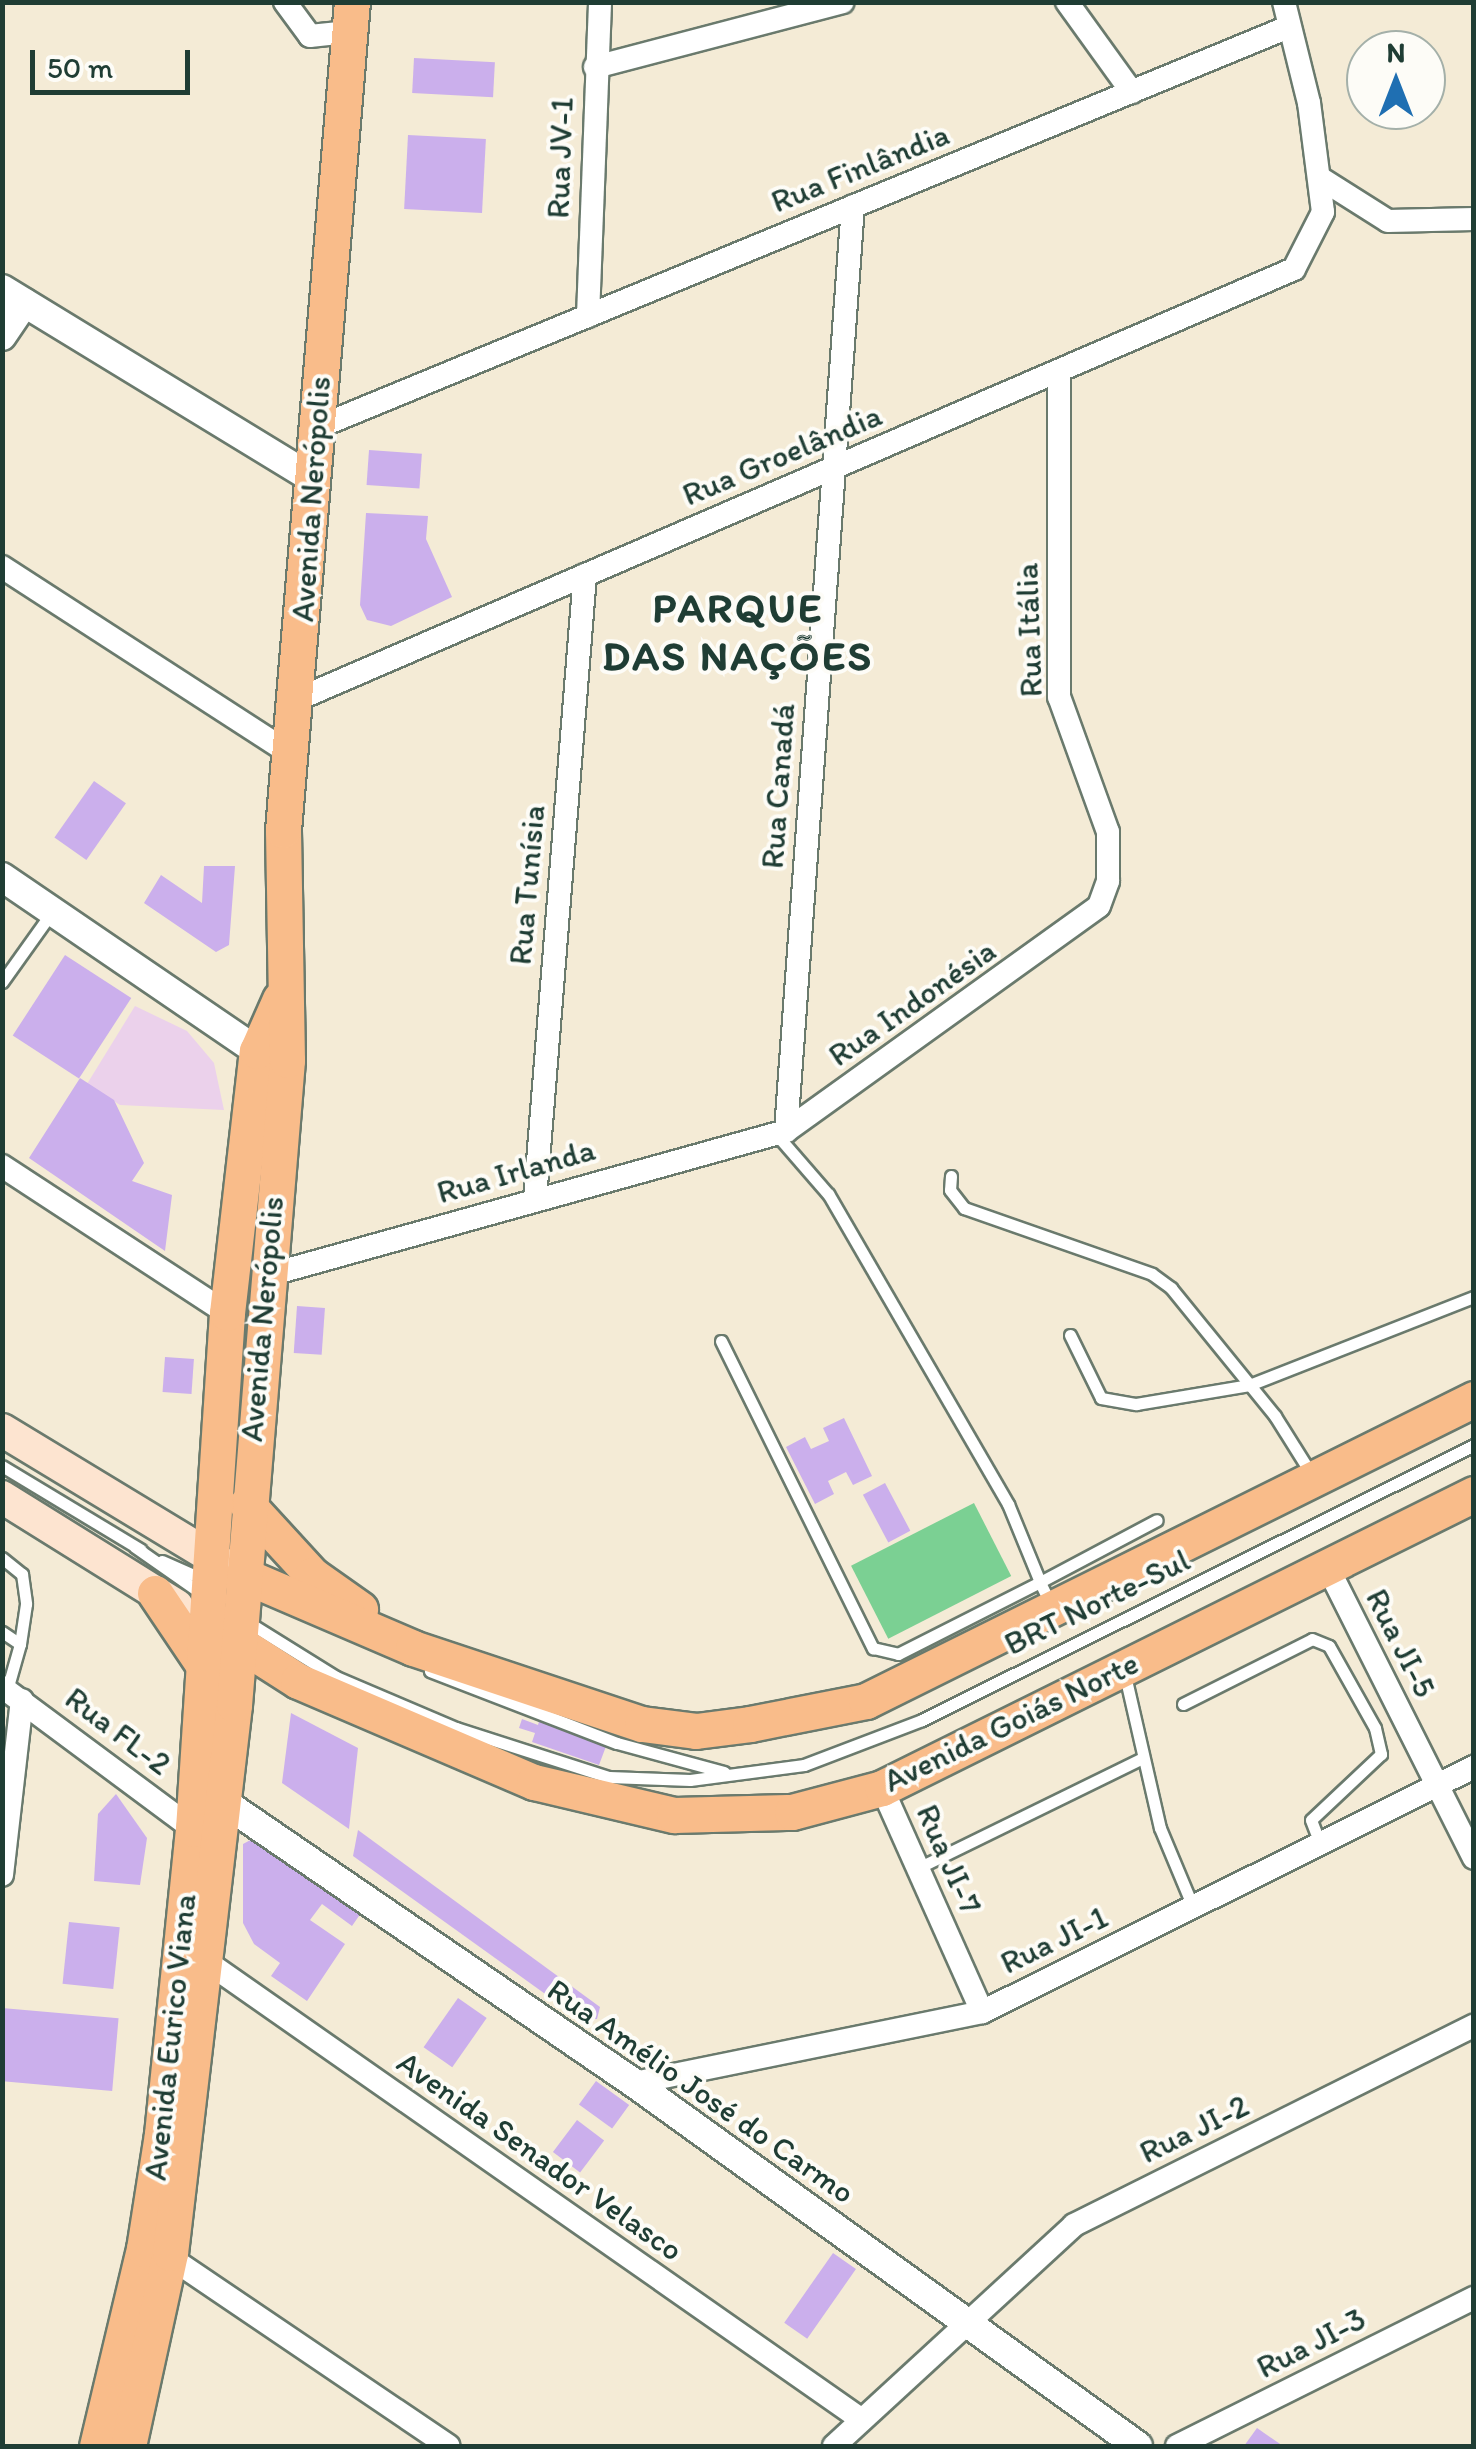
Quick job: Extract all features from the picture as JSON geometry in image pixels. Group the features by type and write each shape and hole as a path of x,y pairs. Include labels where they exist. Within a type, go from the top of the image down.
{"main road":[{"name":"Avenida Nerópolis","path":"228,1598 228,1313 282,996 283,830 293,754 350,17"},
{"name":"Avenida Nerópolis","path":"228,1598 246,1504 265,1276 272,1056"},
{"path":"155,1593 228,1598 413,1648 642,1724 696,1731 866,1702 1046,1595 1314,1478 1474,1399"},
{"path":"2,1430 228,1598"},
{"name":"Avenida Goiás Norte","path":"228,1598 298,1680 534,1782 598,1802 674,1814 792,1812 882,1788 1326,1564 1474,1494"},
{"path":"2,1497 155,1593 204,1666"},
{"path":"246,1504 312,1574 413,1648"},
{"name":"Avenida Eurico Viana","path":"195,1954 192,1829 204,1666 228,1598"},
{"name":"Avenida Eurico Viana","path":"128,2446 195,1954 234,1705 228,1598"},
{"path":"234,1705 298,1680"},
{"name":"Avenida Eurico Viana","path":"97,2446 157,2251"}],"street":[{"path":"285,2 310,36 350,17"},
{"name":"Rua JV-1","path":"588,316 600,2"},
{"path":"595,67 799,8 844,2"},
{"path":"1067,2 1132,92"},
{"path":"1284,2 1286,28 1309,102 1320,178 1388,221 1474,219"},
{"name":"Rua Finlândia","path":"316,428 1286,28"},
{"name":"Rua Groelândia","path":"296,700 1294,269 1323,212 1320,178"},
{"name":"Rua Canadá","path":"781,1132 853,206"},
{"path":"2,336 13,296 313,480"},
{"name":"Rua Itália","path":"1059,370 1059,697 1108,832 1108,881 1099,906 1075,929"},
{"path":"2,567 293,754"},
{"name":"Rua Tunísia","path":"535,1199 584,576"},
{"path":"2,877 272,1056"},
{"name":"Rua Indonésia","path":"781,1132 1075,929"},
{"name":"Rua Irlanda","path":"265,1276 781,1132"},
{"path":"2,1166 228,1313"},
{"name":"Rua JI-5","path":"1326,1564 1474,1858"},
{"path":"2,1874 11,1693"},
{"name":"Rua FL-2","path":"11,1693 192,1829"},
{"name":"Rua JI-1","path":"634,2083 982,2012 1474,1767"},
{"name":"Rua JI-7","path":"882,1788 982,2012"},
{"name":"Rua Amélio José do Carmo","path":"219,1799 634,2083 1138,2446"},
{"name":"Avenida Senador Velasco","path":"195,1954 862,2420"},
{"name":"Rua JI-2","path":"834,2446 1074,2225 1474,2026"},
{"path":"157,2251 449,2446"},
{"name":"Rua JI-3","path":"1177,2446 1474,2298"}],"lane":[{"path":"2,982 52,911"},
{"path":"781,1132 828,1194 1008,1504 1046,1595"},
{"path":"951,1176 950,1190 964,1208 1152,1274 1249,1385 1314,1478"},
{"path":"1070,1335 1102,1398 1118,1404 1249,1385 1474,1297"},
{"path":"720,1340 873,1648 898,1654 1046,1595 1158,1520"},
{"name":"BRT Norte-Sul","path":"2,1466 228,1598 336,1676 456,1728 609,1776 647,1781 804,1765 858,1749 1474,1445"},
{"path":"2,1558 22,1574 25,1585 11,1693"},
{"path":"328,1630 570,1727 733,1774"},
{"path":"2,1632 20,1644"},
{"path":"1184,1704 1312,1639 1329,1646 1375,1728 1381,1754 1311,1820 1320,1844"},
{"path":"1123,1668 1138,1714 1141,1759 1160,1828 1193,1907"},
{"path":"916,1869 1141,1759"}],"shaded area":[{"path":"135,1006 187,1031 214,1063 224,1110 120,1105 87,1084"}],"green space":[{"path":"974,1503 1011,1576 888,1639 851,1566"}],"building":[{"path":"414,58 495,62 493,97 412,93"},
{"path":"408,135 486,139 482,213 404,209"},
{"path":"369,450 422,454 419,489 367,485"},
{"path":"366,513 428,516 426,539 452,597 391,626 367,620 360,605"},
{"path":"94,781 126,803 86,860 54,838"},
{"path":"204,866 235,866 229,945 216,952 144,903 161,875 202,903"},
{"path":"65,955 131,998 79,1079 13,1036"},
{"path":"80,1078 114,1100 144,1163 132,1181 172,1195 165,1251 29,1158"},
{"path":"297,1306 325,1308 322,1355 294,1353"},
{"path":"165,1357 194,1359 191,1394 163,1392"},
{"path":"844,1418 872,1476 853,1485 846,1472 828,1481 834,1494 815,1504 786,1447 805,1437 811,1449 829,1441 823,1428"},
{"path":"885,1483 910,1531 888,1542 863,1495"},
{"path":"291,1713 358,1748 349,1829 282,1783"},
{"path":"540,1718 608,1741 599,1765 532,1742 535,1733 519,1728 522,1719 538,1725"},
{"path":"116,1794 147,1838 140,1885 94,1881 98,1814"},
{"path":"358,1830 600,2007 597,2019 580,2019 353,1856"},
{"path":"256,1837 361,1913 352,1926 322,1904 310,1920 345,1944 307,2001 271,1976 280,1963 254,1944 243,1923 243,1844"},
{"path":"69,1922 120,1927 113,1989 63,1984"},
{"path":"458,1998 487,2018 452,2067 424,2047"},
{"path":"2,2008 119,2018 112,2091 2,2081"},
{"path":"596,2081 629,2105 612,2129 579,2104"},
{"path":"577,2120 604,2140 580,2172 553,2152"},
{"path":"833,2253 856,2269 807,2339 784,2323"},
{"path":"1257,2428 1283,2446 1244,2446"}],"district":[{"name":"PARQUE DAS NAÇÕES","path":"738,632"}]}
